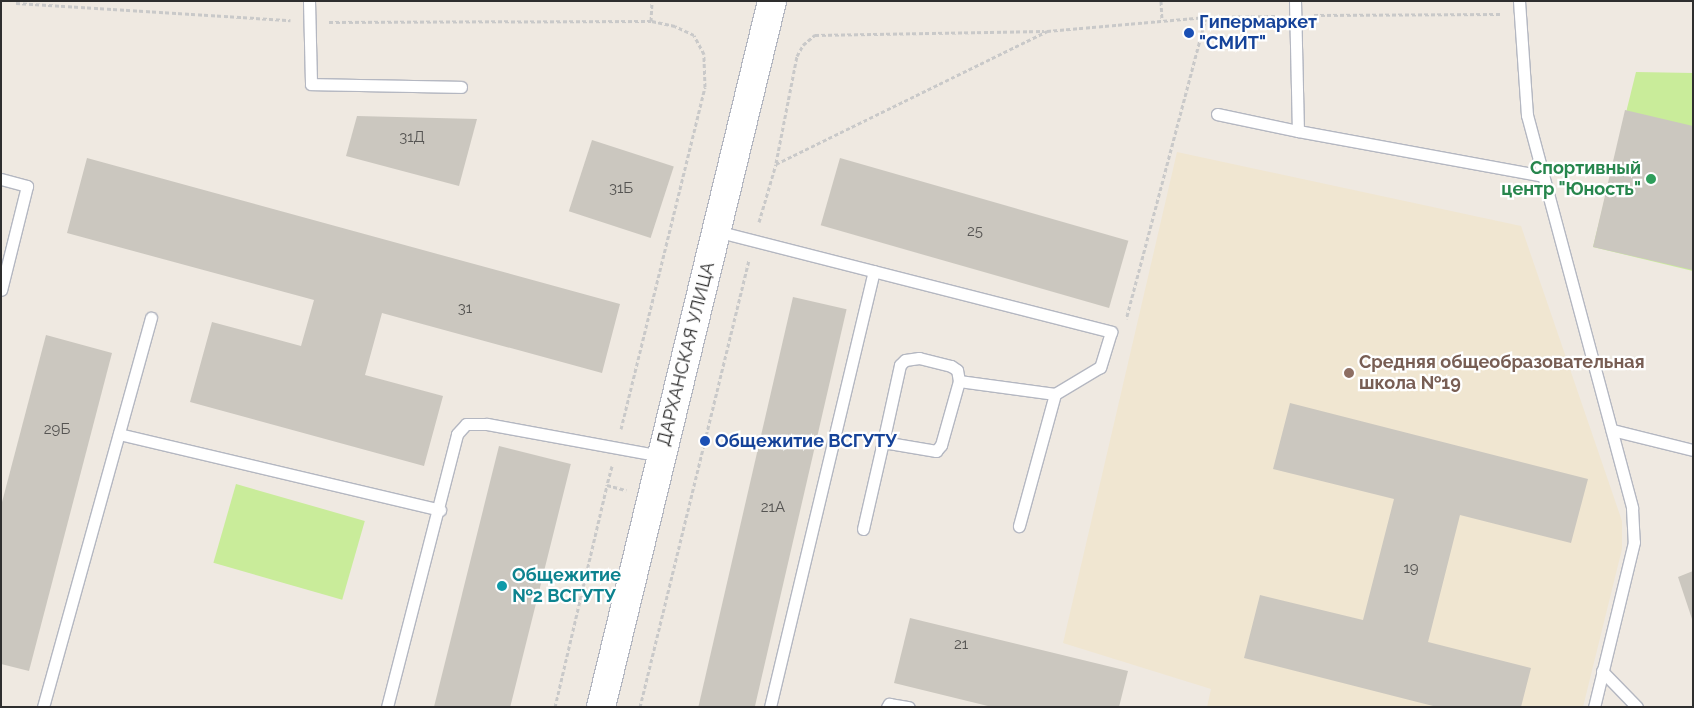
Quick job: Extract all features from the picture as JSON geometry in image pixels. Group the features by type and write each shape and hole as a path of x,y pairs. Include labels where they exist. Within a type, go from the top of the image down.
{"street":[{"name":"ДАРХАНСКАЯ УЛИЦА","path":"601,707 772,1"}],"lane":[{"path":"309,1 311,84 461,87"},
{"path":"1295,1 1298,131"},
{"path":"1519,1 1527,115 1632,508 1634,542 1594,707"},
{"path":"1217,114 1298,131 1543,176"},
{"path":"1,179 27,186 1,290"},
{"path":"716,231 1111,332 1100,367 1055,394 959,380"},
{"path":"770,707 874,271"},
{"path":"43,707 151,318"},
{"path":"863,529 900,365 905,360 918,358 951,366 957,370 959,380 941,445 936,451 883,442"},
{"path":"1019,526 1055,394"},
{"path":"388,707 440,510 457,434 466,424 487,424 662,456"},
{"path":"1612,430 1693,450"},
{"path":"119,434 440,510"},
{"path":"1602,671 1637,707"},
{"path":"887,707 909,707"}],"path":[{"path":"651,20 652,1"},
{"path":"1162,1 1162,19"},
{"path":"16,4 309,22 651,20 675,26 694,35 704,54 705,87 607,485 555,707"},
{"path":"640,707 753,241 776,164 797,56 803,45 815,35 1047,31 1119,27 1162,19 1206,17 1520,14"},
{"path":"1111,332 1125,322 1206,17"},
{"path":"776,164 1047,31"},
{"path":"607,485 688,506"}],"shaded area":[{"name":"Средняя общеобразовательная школа №19","path":"1177,152 1521,226 1622,521 1622,549 1583,707 1207,707 1211,689 1063,643"}],"green space":[{"name":"Спортивный центр \"Юность\"","path":"1636,72 1693,73 1693,271 1593,247"},
{"path":"236,484 365,521 342,600 213,563"}],"building":[{"name":"Спортивный центр \"Юность\"","path":"1625,110 1693,126 1693,270 1593,247"},
{"path":"357,116 477,119 459,186 346,156"},
{"path":"592,140 674,167 651,238 569,211"},
{"path":"87,158 620,304 602,373 382,313 365,375 443,396 424,466 190,402 212,322 301,346 314,300 67,233"},
{"path":"840,158 1128,241 1109,308 821,225"},
{"path":"793,297 847,309 755,707 698,707"},
{"path":"46,335 112,353 29,671 1,664 1,506"},
{"path":"1290,403 1588,479 1571,543 1460,515 1428,642 1531,668 1521,707 1437,707 1244,658 1260,595 1363,620 1394,499 1273,469"},
{"name":"Общежитие №2 ВСГУТУ","path":"499,446 571,464 510,707 434,707"},
{"path":"1693,571 1693,619 1692,619 1678,577"},
{"path":"910,618 1128,671 1119,707 992,707 894,683"}],"place":[{"name":"Гипермаркет \"СМИТ\"","path":"1189,33"},
{"name":"Спортивный центр \"Юность\"","path":"1651,179"},
{"name":"Средняя общеобразовательная школа №19","path":"1349,373"},
{"name":"Общежитие ВСГУТУ","path":"705,441"},
{"name":"Общежитие №2 ВСГУТУ","path":"502,586"}]}
